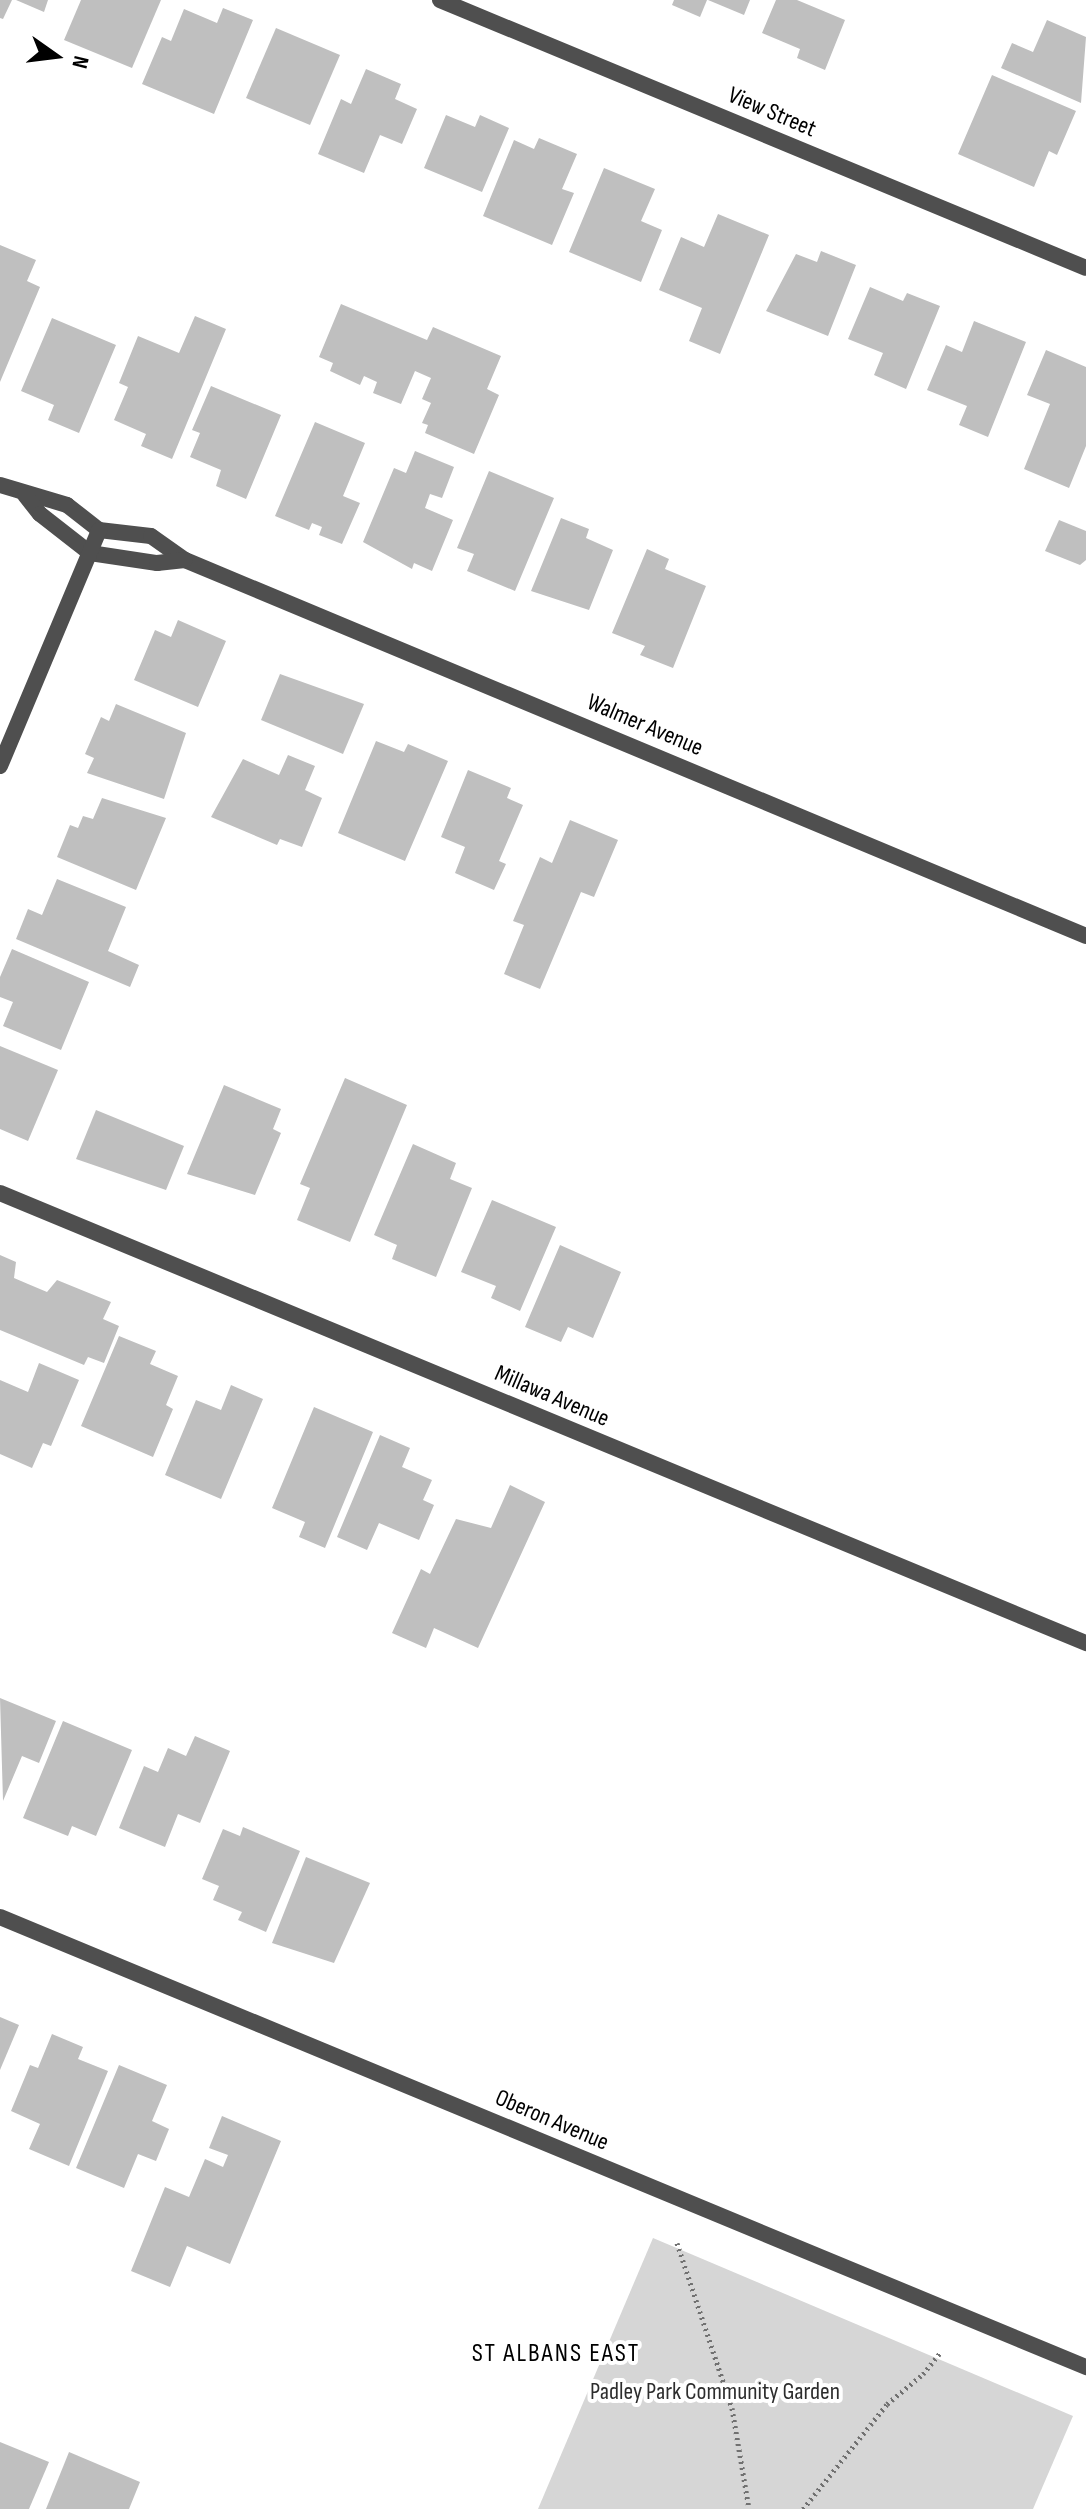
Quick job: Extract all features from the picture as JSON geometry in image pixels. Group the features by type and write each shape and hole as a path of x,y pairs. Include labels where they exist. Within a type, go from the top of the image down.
{"street":[{"name":"View Street","path":"440,0 1086,268"},
{"name":"Walmer Avenue","path":"0,485 25,495 48,497 67,505 99,530 151,536 185,560 1086,936"},
{"name":"Walmer Avenue","path":"25,495 40,514 90,553 157,563 185,560"},
{"path":"0,766 99,530"},
{"name":"Millawa Avenue","path":"0,1193 1086,1643"},
{"name":"Oberon Avenue","path":"0,1917 1086,2367"}],"path":[{"path":"677,2243 732,2408 749,2509"},
{"path":"803,2509 887,2404 941,2352"}],"green space":[{"name":"Padley Park Community Garden","path":"653,2238 1073,2416 1033,2509 538,2509"}],"building":[{"path":"0,0 12,0 3,19 0,18"},
{"path":"16,0 48,0 44,12"},
{"path":"81,0 161,0 132,68 64,40"},
{"path":"674,0 707,0 700,17 672,5"},
{"path":"708,0 750,0 744,15"},
{"path":"776,0 797,0 845,20 825,70 797,58 800,49 762,33"},
{"path":"223,8 253,20 214,114 142,84 162,37 171,41 184,9 217,23"},
{"path":"1047,20 1086,37 1081,103 1001,68 1012,43 1033,52"},
{"path":"276,28 340,55 310,125 246,98"},
{"path":"366,69 401,84 395,99 417,109 402,144 380,135 364,173 318,154 341,99 351,104"},
{"path":"992,75 1076,111 1057,155 1049,151 1034,187 958,154"},
{"path":"446,115 475,127 480,115 509,128 482,192 424,168"},
{"path":"539,138 577,154 562,189 574,193 552,245 483,216 514,140 534,149"},
{"path":"604,168 655,189 641,221 662,230 641,282 569,252"},
{"path":"718,214 769,235 720,354 689,341 702,308 659,290 681,237 704,247"},
{"path":"0,245 36,260 27,281 40,287 0,382"},
{"path":"821,251 856,265 828,336 766,311 796,254 817,262"},
{"path":"870,287 903,301 907,293 940,306 906,389 874,375 883,353 848,339"},
{"path":"341,304 427,340 433,327 501,356 487,389 499,395 474,454 425,433 428,425 422,423 431,403 422,399 431,378 415,371 401,404 373,393 377,382 364,376 360,385 330,371 333,363 319,357"},
{"path":"195,316 226,329 172,459 141,446 146,434 114,420 128,387 119,383 138,336 179,353"},
{"path":"52,318 116,345 79,433 48,420 54,405 21,391"},
{"path":"974,321 1026,342 988,437 959,425 967,406 927,390 946,345 962,352"},
{"path":"1046,350 1086,367 1086,446 1069,488 1024,469 1050,404 1027,395"},
{"path":"211,386 281,415 246,499 216,486 221,470 190,457 200,433 192,430"},
{"path":"315,422 365,443 343,496 360,503 342,544 319,535 322,527 312,523 309,530 275,516"},
{"path":"415,451 454,467 442,498 430,494 425,508 453,520 432,571 414,563 412,569 363,542 394,468 406,473"},
{"path":"489,471 554,498 515,591 467,571 474,554 457,548"},
{"path":"561,518 589,529 586,538 613,550 589,610 531,591"},
{"path":"1059,520 1086,531 1086,560 1080,565 1045,551"},
{"path":"647,549 669,559 665,569 706,586 673,668 640,655 645,646 612,633"},
{"path":"178,620 226,641 198,707 134,680 155,630 171,637"},
{"path":"280,674 364,704 343,754 261,720"},
{"path":"116,704 186,733 164,799 87,773 94,758 85,754 101,717 109,721"},
{"path":"376,741 404,752 408,744 448,761 405,861 338,833"},
{"path":"288,755 315,766 305,790 322,798 302,847 280,839 277,845 211,817 243,759 279,775"},
{"path":"468,770 511,788 507,798 523,805 499,861 506,864 494,890 455,873 465,847 441,837"},
{"path":"102,798 166,818 136,890 57,857 70,825 78,828 83,816 93,819"},
{"path":"570,820 618,840 594,897 581,892 540,989 504,974 524,925 513,921 540,857 552,863"},
{"path":"57,879 126,907 108,951 139,965 130,987 16,939 28,909 42,915"},
{"path":"12,949 89,982 61,1050 3,1026 13,1002 0,997 0,977"},
{"path":"0,1046 58,1070 28,1141 0,1129"},
{"path":"345,1078 407,1105 350,1242 297,1220 310,1188 300,1184"},
{"path":"224,1085 281,1109 273,1129 281,1133 255,1195 187,1174"},
{"path":"96,1110 184,1146 166,1190 76,1159"},
{"path":"413,1144 456,1163 450,1179 472,1188 436,1277 392,1259 397,1245 374,1235"},
{"path":"492,1200 556,1227 520,1311 491,1298 496,1286 461,1272"},
{"path":"560,1245 621,1272 593,1338 568,1327 561,1342 525,1327"},
{"path":"0,1255 16,1262 14,1278 28,1284 47,1292 57,1280 111,1302 103,1319 119,1326 104,1363 88,1357 84,1365 0,1330"},
{"path":"119,1336 156,1351 150,1364 178,1376 166,1405 173,1409 153,1457 81,1426"},
{"path":"39,1363 79,1380 51,1446 43,1443 32,1468 0,1454 0,1380 28,1392"},
{"path":"231,1385 263,1399 221,1499 165,1475 196,1400 221,1410"},
{"path":"314,1407 373,1432 325,1548 299,1537 305,1522 272,1508"},
{"path":"380,1435 410,1448 402,1467 432,1480 423,1500 434,1505 419,1540 379,1523 367,1550 337,1537"},
{"path":"510,1485 545,1502 478,1648 434,1628 426,1648 392,1633 421,1569 430,1574 456,1519 491,1528"},
{"path":"0,1698 56,1721 39,1763 22,1756 3,1801"},
{"path":"63,1721 132,1750 96,1836 72,1826 68,1836 23,1818"},
{"path":"195,1736 230,1751 200,1823 178,1814 165,1847 119,1828 144,1766 158,1772 168,1748 186,1756"},
{"path":"243,1827 300,1851 266,1932 238,1920 242,1912 213,1900 219,1886 202,1879 223,1829 240,1836"},
{"path":"306,1857 370,1883 334,1963 272,1943"},
{"path":"0,2017 19,2025 0,2070"},
{"path":"52,2034 83,2047 78,2059 108,2071 69,2166 29,2149 40,2124 11,2111 30,2065 38,2068"},
{"path":"119,2065 167,2085 152,2121 169,2129 156,2161 138,2154 124,2188 76,2168"},
{"path":"222,2116 281,2141 230,2264 187,2246 170,2287 131,2271 165,2187 189,2197 205,2159 223,2167 228,2155 209,2148"},
{"path":"0,2442 49,2462 29,2509 0,2509"},
{"path":"69,2452 140,2482 129,2509 46,2509"}],"district":[{"name":"ST ALBANS EAST","path":"556,2354"}]}
